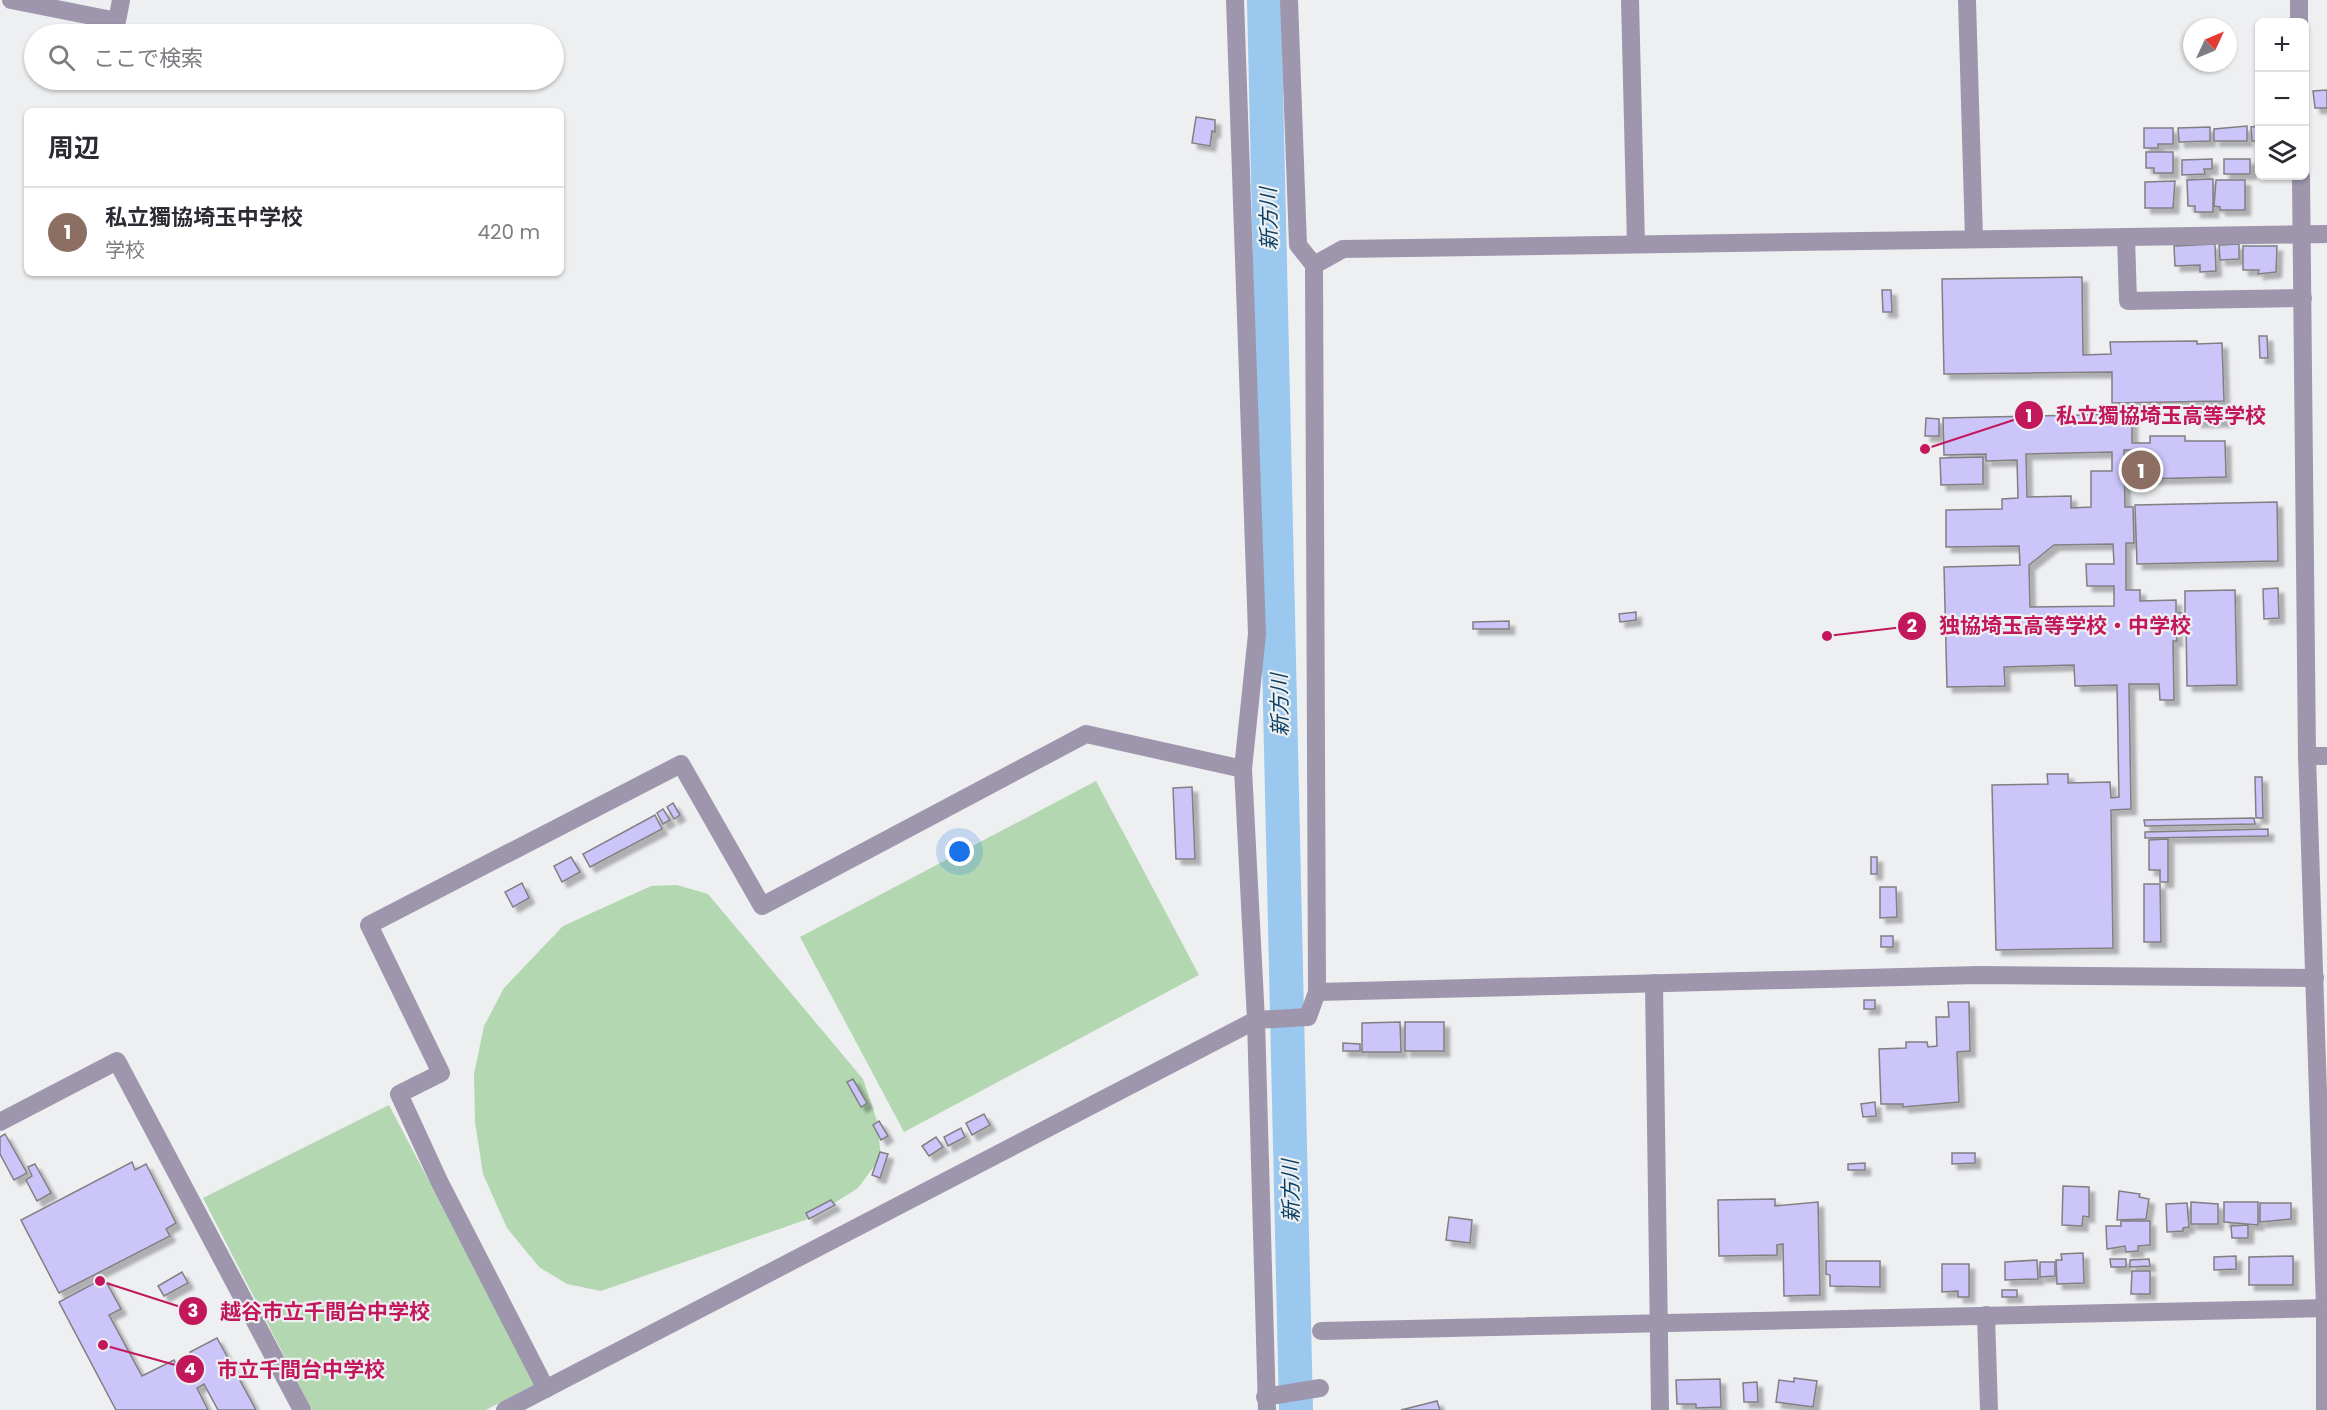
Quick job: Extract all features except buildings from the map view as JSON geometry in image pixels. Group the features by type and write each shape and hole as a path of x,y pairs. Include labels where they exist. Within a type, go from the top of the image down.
{"street":[{"path":"11,0 117,21 121,0"},
{"path":"1235,0 1257,634 1243,769 1264,1019 1266,1403 1320,1388"},
{"path":"505,1410 1264,1019 1308,1017 1317,992 1314,265 1298,245 1289,0"},
{"path":"1630,0 1636,244"},
{"path":"1967,0 1974,239"},
{"path":"2299,0 2299,18"},
{"path":"2301,180 2307,756 2319,871 2315,978 2326,1308 2325,1410"},
{"path":"1314,265 1342,249 2327,234"},
{"path":"2126,237 2128,301 2303,298"},
{"path":"546,1389 439,1181 399,1094 441,1073 369,925 681,764 762,906 1086,734 1243,769"},
{"path":"2307,756 2327,756"},
{"path":"1317,992 1978,975 2315,978"},
{"path":"1654,983 1660,1410"},
{"path":"0,1122 117,1061 302,1410"},
{"path":"1321,1331 2326,1308"},
{"path":"1986,1315 1989,1410"}],"green space":[{"path":"1096,781 1199,975 904,1132 800,937"},
{"path":"677,885 708,894 863,1079 877,1121 881,1157 858,1188 811,1218 601,1291 567,1284 539,1267 507,1228 483,1174 475,1122 474,1074 484,1026 504,988 563,926 651,886"},
{"path":"389,1105 535,1384 486,1410 312,1410 203,1198"}],"waterway":[{"name":"新方川","path":"1264,0 1296,1410"}],"place":[{"name":"私立獨協埼玉高等学校","path":"1925,449"},
{"name":"私立獨協埼玉中学校","path":"2141,470"},
{"name":"独協埼玉高等学校・中学校","path":"1827,636"},
{"name":"越谷市立千間台中学校","path":"100,1281"},
{"name":"市立千間台中学校","path":"103,1345"}]}
